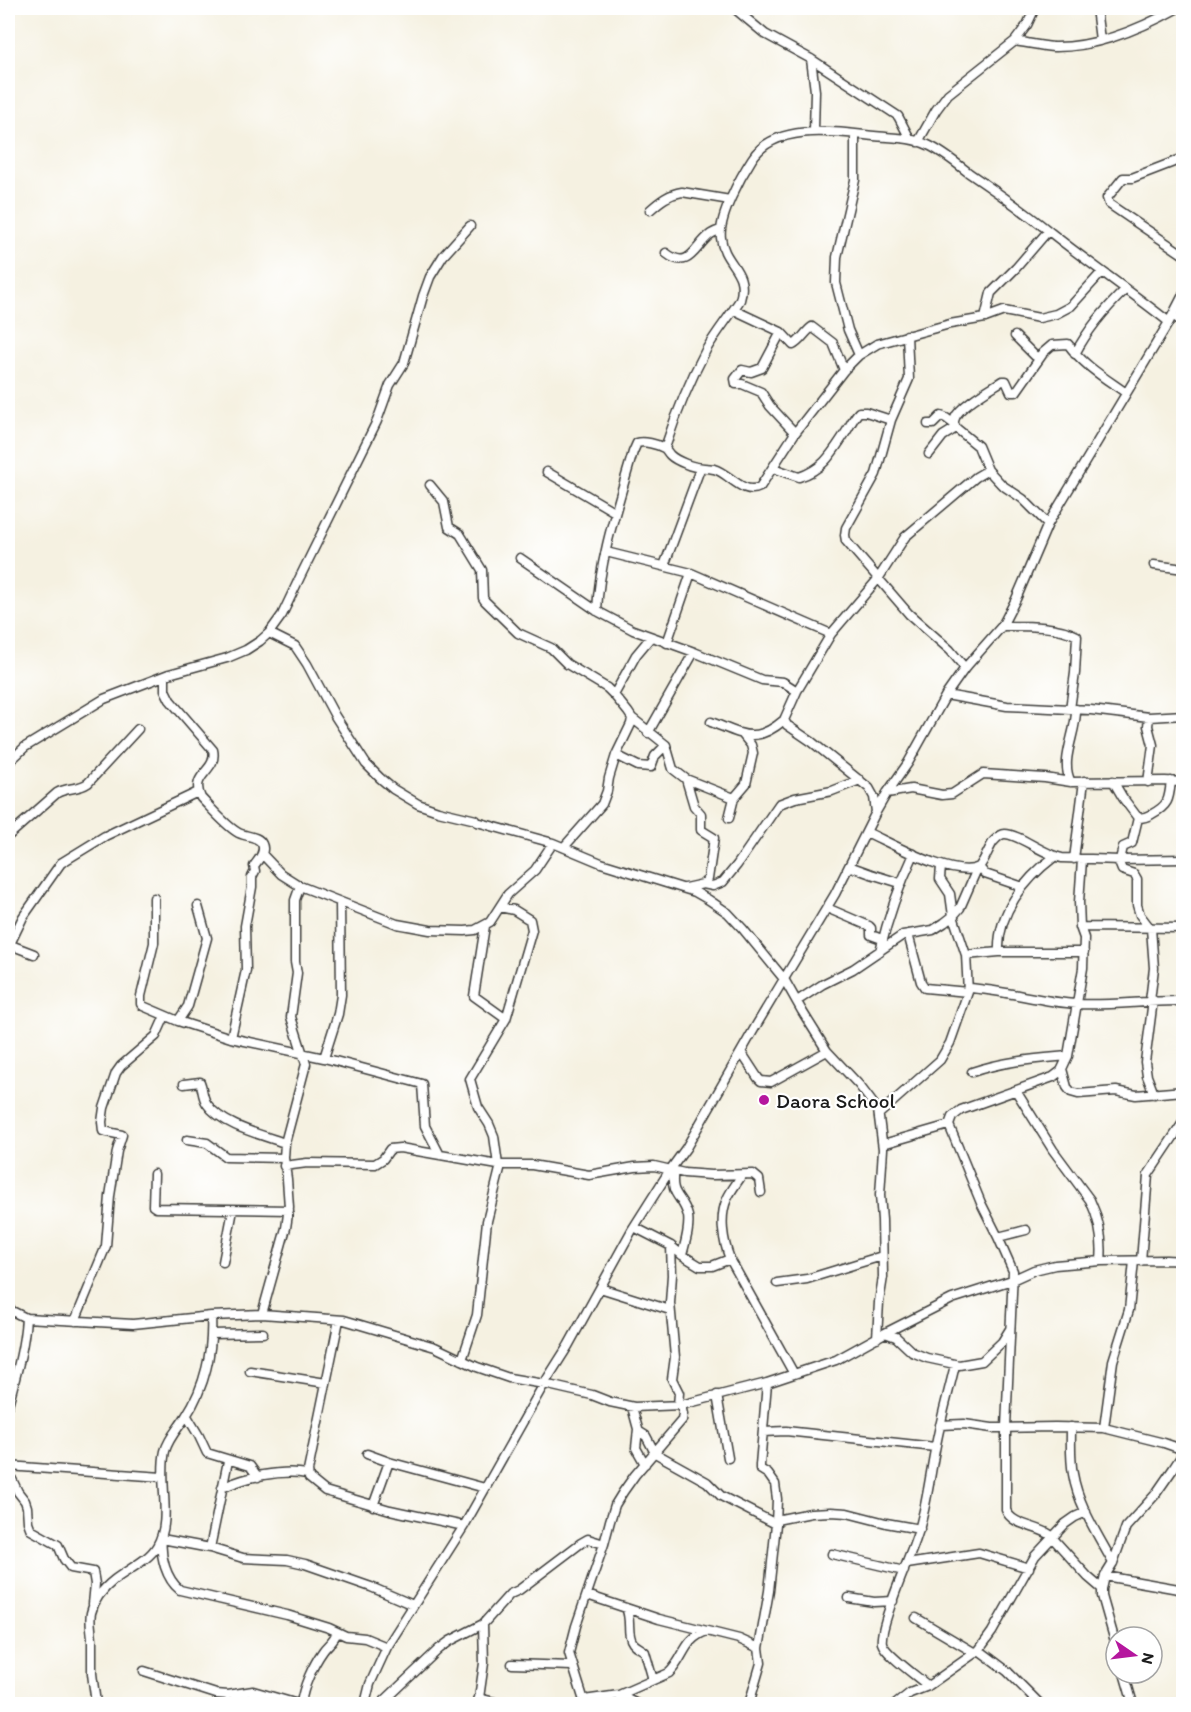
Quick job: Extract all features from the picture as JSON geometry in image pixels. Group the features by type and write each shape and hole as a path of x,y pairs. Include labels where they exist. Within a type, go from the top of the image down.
{"street":[{"path":"914,140 948,94 999,56 1015,41 1027,25 1035,8"},
{"path":"1096,8 1100,40"},
{"path":"1015,41 1053,47 1091,43 1124,33 1178,8"},
{"path":"735,9 765,34 811,59 898,116 914,140"},
{"path":"811,59 815,91 814,131"},
{"path":"665,448 682,400 707,349 740,300 741,277 723,249 720,230 730,200 751,160 763,146 794,134 814,131 914,140 935,149 995,189 1102,272 1171,319 1184,324"},
{"path":"855,134 855,180 837,257 836,283 848,330 859,355"},
{"path":"1184,158 1132,178 1123,178 1107,198 1109,204 1184,255"},
{"path":"650,210 660,201 682,192 730,200"},
{"path":"8,763 25,747 105,699 165,676 227,658 246,650 269,633 291,598 377,421 390,385 404,363 430,277 443,256 470,226"},
{"path":"666,253 678,260 686,259 692,256 710,235 720,230"},
{"path":"985,318 991,293 1023,261 1048,231"},
{"path":"597,611 598,594 615,512 637,442 665,448 671,456 688,465 700,469 714,469 750,490 754,490 760,487 795,433 844,370 859,355 877,344 950,324 985,318 1004,311 1039,318 1056,314 1071,306 1102,272"},
{"path":"1075,354 1105,310 1126,288"},
{"path":"365,1704 370,1684 387,1647 464,1526 634,1227 686,1148 827,908 887,793 908,763 946,695 965,668 1002,626 1048,524 1171,319 1183,294"},
{"path":"734,310 782,332 794,345 812,327 832,343 844,370"},
{"path":"782,332 762,368 751,372 742,370 735,379 736,384 742,384 761,392 770,406 795,433"},
{"path":"907,335 909,379 891,420 876,474 853,514 845,535 846,540 909,614 950,650 965,668"},
{"path":"1015,336 1035,356 1042,355"},
{"path":"955,426 954,419 960,410 1002,381 1006,381 1012,393 1016,392 1042,355 1056,344 1068,344 1091,369 1126,393"},
{"path":"773,468 799,477 823,465 859,412 891,420"},
{"path":"928,424 933,424 941,416 946,418 978,446 988,470 1002,485 1023,499 1048,524"},
{"path":"929,453 955,426"},
{"path":"664,566 700,469"},
{"path":"711,722 743,735 754,736 772,729 784,720 797,691 831,634 878,579 911,531 976,477 988,470"},
{"path":"548,472 615,512"},
{"path":"430,485 444,502 449,527 460,534 482,570 485,601 518,633 551,648 567,664 614,695 632,718 666,745 674,769 686,779 734,798"},
{"path":"606,552 691,573 831,634"},
{"path":"520,558 597,611 651,637 762,680 783,682 797,691"},
{"path":"1154,565 1184,569"},
{"path":"667,643 691,573"},
{"path":"1002,626 1029,626 1061,630 1077,636 1073,709 1075,722 1066,770 1071,782"},
{"path":"269,633 295,646 335,716 366,764 393,789 424,807 554,843 601,863 685,889 709,900 728,913 743,928 784,979 827,1051 859,1085 879,1114 883,1144 880,1195 883,1277 879,1302 881,1335"},
{"path":"614,695 636,655 651,637"},
{"path":"648,733 694,652"},
{"path":"165,676 165,690 170,700 213,750 213,764 199,779 198,792 201,798 235,831 255,837 262,843 262,854 254,866 255,871 252,877 245,926 246,970 231,1038"},
{"path":"946,695 1007,706 1126,713 1149,717 1184,715"},
{"path":"1148,782 1153,745 1148,726 1149,717"},
{"path":"564,847 602,804 616,755 632,718"},
{"path":"784,720 787,725 860,780 873,793 876,812"},
{"path":"8,836 57,793 64,789 82,787 88,783 138,729"},
{"path":"729,818 734,798 746,784 753,753 751,745 743,735"},
{"path":"616,755 638,765 651,767 656,756 666,745"},
{"path":"887,793 911,789 942,795 952,794 983,774 1071,782 1184,782"},
{"path":"686,779 694,806 701,814 701,830 714,838 710,875 703,884"},
{"path":"685,889 703,884 713,886 723,882 779,804 795,798 832,791 860,780"},
{"path":"1084,781 1078,859 1080,927 1084,938 1084,952 1068,1056 1057,1075 961,1110 952,1117 949,1125 981,1203 1013,1271 1006,1426 1006,1510 1008,1516 1042,1530 1052,1538 1102,1589"},
{"path":"1113,782 1138,818"},
{"path":"1138,818 1146,817 1167,804 1171,782"},
{"path":"34,954 9,944 22,920 61,863 105,836 198,792"},
{"path":"1138,818 1132,843 1122,848 1119,860 1122,870 1134,874 1137,879 1137,905 1140,915 1150,928 1154,968 1145,1062 1154,1094"},
{"path":"866,832 941,866 968,871 978,868"},
{"path":"797,1000 853,969 903,935 933,930 953,916 963,901 978,868 999,836 1005,834 1015,837 1054,856 1078,859 1184,859"},
{"path":"262,854 281,874 300,886 397,924 419,929 465,931 485,926 495,916 508,894 535,870 554,843"},
{"path":"880,951 900,883 914,854"},
{"path":"999,952 1002,924 1023,886 1054,856"},
{"path":"849,866 900,883"},
{"path":"879,1114 940,1060 950,1043 968,990 966,955 953,916 949,891 940,879 941,866"},
{"path":"978,868 985,874 1023,886"},
{"path":"262,1314 286,1228 289,1192 284,1162 285,1143 305,1068 305,1060 291,1017 297,973 295,900 300,886"},
{"path":"153,898 154,943 141,1004 178,1021 231,1038 324,1058 422,1084 425,1126 440,1155"},
{"path":"324,1058 338,1014 341,995 340,902"},
{"path":"178,1021 188,1006 207,938 198,906"},
{"path":"462,1360 477,1315 487,1221 499,1165 494,1136 478,1107 470,1079 506,1019 532,930 530,920 514,910 500,908"},
{"path":"827,908 869,926 871,935 882,939"},
{"path":"485,926 474,996 506,1019"},
{"path":"1080,927 1184,928"},
{"path":"908,934 921,982 925,988 985,989 1077,1004 1152,1000 1184,1001"},
{"path":"966,955 999,952 1084,952"},
{"path":"75,1321 106,1246 110,1196 117,1151 122,1135 104,1131 102,1128 102,1117 108,1095 119,1069 156,1036 165,1016"},
{"path":"741,1052 758,1078 761,1081 771,1082 827,1051"},
{"path":"972,1072 1007,1062 1068,1056"},
{"path":"1062,1069 1067,1087 1071,1092 1083,1095 1116,1091 1136,1095 1184,1092"},
{"path":"184,1084 200,1082 207,1105 225,1120 285,1143"},
{"path":"1016,1091 1053,1150 1090,1200 1101,1235 1101,1262"},
{"path":"1104,1428 1113,1361 1129,1310 1148,1175 1184,1120"},
{"path":"883,1144 949,1125"},
{"path":"187,1140 207,1143 226,1157 284,1162 375,1164 383,1159 390,1149 395,1148 499,1165 532,1165 589,1175 641,1166 654,1166 684,1173 755,1175 759,1179 761,1192"},
{"path":"672,1170 672,1187 688,1219 687,1237 681,1255"},
{"path":"154,1174 154,1207 289,1210"},
{"path":"742,1175 729,1194 724,1207 724,1243 729,1259 794,1374"},
{"path":"223,1262 233,1209"},
{"path":"634,1227 671,1246 681,1255 704,1267 729,1259"},
{"path":"998,1237 1026,1230"},
{"path":"671,1246 670,1310 675,1357 672,1379 679,1393 682,1420 615,1504 569,1653 584,1702 619,1695 672,1670 694,1636 707,1631"},
{"path":"777,1283 807,1279 882,1256"},
{"path":"8,1309 26,1318 134,1324 211,1316 262,1314 339,1320 435,1347 477,1367 509,1378 592,1395 632,1407 680,1405 766,1383 836,1360 952,1299 1012,1280 1034,1270 1055,1265 1101,1262 1184,1262"},
{"path":"600,1288 670,1310"},
{"path":"211,1316 212,1334 203,1384 187,1416 172,1433 165,1451 162,1477 163,1559 172,1581 180,1590 287,1614 346,1636 365,1638 387,1647"},
{"path":"8,1405 25,1338 26,1318"},
{"path":"307,1474 339,1320"},
{"path":"881,1335 896,1337 912,1352 955,1365 982,1361 1002,1342 1011,1326"},
{"path":"212,1334 263,1333"},
{"path":"928,1686 883,1647 882,1638 920,1529 935,1447 955,1365"},
{"path":"250,1371 326,1383"},
{"path":"749,1704 761,1664 759,1648 769,1591 776,1522 775,1484 768,1474 760,1469 766,1383"},
{"path":"717,1395 728,1458"},
{"path":"632,1407 638,1431 636,1448 645,1464"},
{"path":"187,1416 207,1453 250,1466 258,1477"},
{"path":"940,1425 964,1424 992,1428 1006,1426 1104,1428 1184,1451 1155,1495 1126,1527 1113,1563 1105,1576 1102,1589 1110,1625"},
{"path":"1071,1427 1073,1474 1086,1512 1113,1563"},
{"path":"638,1431 646,1436 655,1453 707,1482 721,1496 776,1522 820,1511 839,1512 920,1529"},
{"path":"763,1432 786,1431 935,1447"},
{"path":"367,1454 485,1488"},
{"path":"210,1548 228,1461"},
{"path":"373,1506 389,1462"},
{"path":"8,1466 162,1477"},
{"path":"8,1471 25,1501 31,1530 58,1545 71,1568 93,1572 95,1584 90,1618 96,1704"},
{"path":"222,1488 258,1477 291,1471 307,1474 325,1491 373,1506 464,1526"},
{"path":"896,1704 910,1693 928,1686 977,1651 992,1632 1035,1556 1065,1524 1086,1512"},
{"path":"93,1607 112,1581 149,1555 157,1547 162,1537"},
{"path":"162,1537 243,1557 287,1560 305,1564 413,1605"},
{"path":"381,1704 439,1649 483,1624 510,1594 519,1590 586,1539 604,1544"},
{"path":"832,1554 905,1568 979,1553 1029,1568"},
{"path":"1105,1576 1184,1590"},
{"path":"587,1595 745,1641 759,1648"},
{"path":"849,1598 874,1602 893,1601"},
{"path":"626,1608 630,1615 630,1638 645,1652 653,1680"},
{"path":"916,1618 977,1651 1007,1671 1040,1704"},
{"path":"483,1624 484,1663 478,1701 502,1704"},
{"path":"144,1671 216,1694 228,1695 253,1691 300,1704 322,1652 335,1638 336,1632"},
{"path":"512,1664 572,1665"},
{"path":"1127,1685 1133,1704"},
{"path":"619,1695 637,1704"}],"place":[{"name":"Daora School","path":"764,1100"}]}
